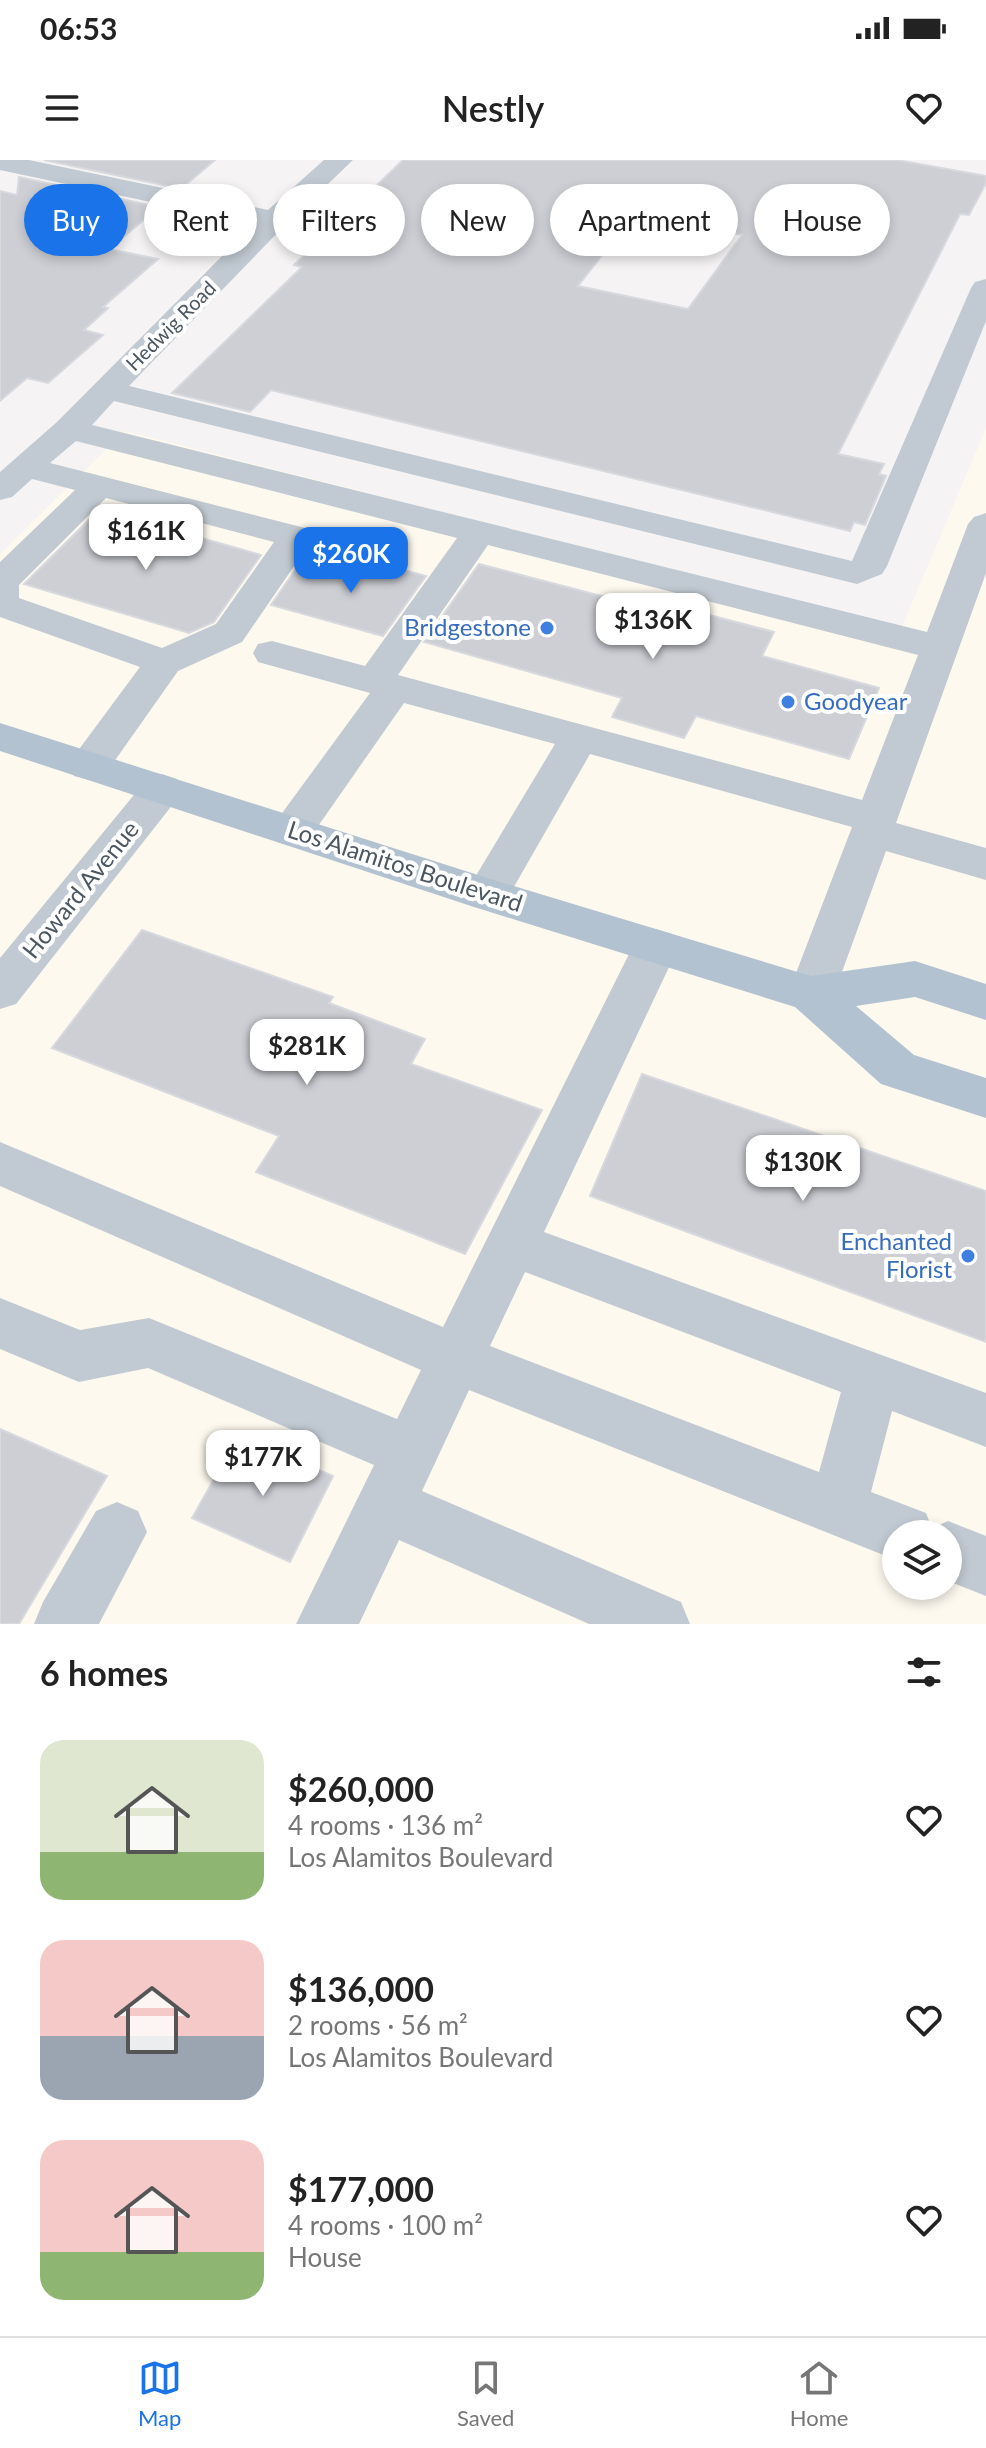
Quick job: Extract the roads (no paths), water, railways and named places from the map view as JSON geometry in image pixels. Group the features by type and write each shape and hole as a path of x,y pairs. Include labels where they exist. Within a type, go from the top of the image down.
{"main road":[{"name":"Los Alamitos Boulevard","path":"0,737 487,894 811,994 898,1070 986,1098"},
{"name":"Los Alamitos Boulevard","path":"811,994 915,979 986,1002"}],"street":[{"name":"Hedwig Road","path":"314,184 340,160"},
{"path":"0,162 273,220"},
{"name":"Hedwig Road","path":"16,463 69,429 273,221"},
{"path":"107,390 857,573 869,566 907,480 947,370 986,288"},
{"path":"69,429 481,530 940,648"},
{"path":"16,463 296,537 229,633 164,662 89,766"},
{"path":"99,486 1,582 0,604 164,662"},
{"path":"811,994 940,648 977,573 986,524"},
{"path":"292,831 481,530"},
{"path":"272,653 579,738 873,826 986,864"},
{"path":"487,894 579,738"},
{"name":"Howard Avenue","path":"0,991 162,789"},
{"path":"327,1624 656,946"},
{"path":"0,1163 454,1358 882,1525"},
{"path":"511,1243 986,1420"},
{"path":"0,1323 79,1356 149,1343 409,1452"},
{"path":"838,1508 873,1378"},
{"path":"385,1504 659,1624"},
{"path":"65,1624 117,1532"},
{"path":"962,1557 986,1566"}],"place":[{"name":"Bridgestone","path":"547,628"},
{"name":"Goodyear","path":"788,702"},
{"name":"Enchanted Florist","path":"968,1256"}]}
